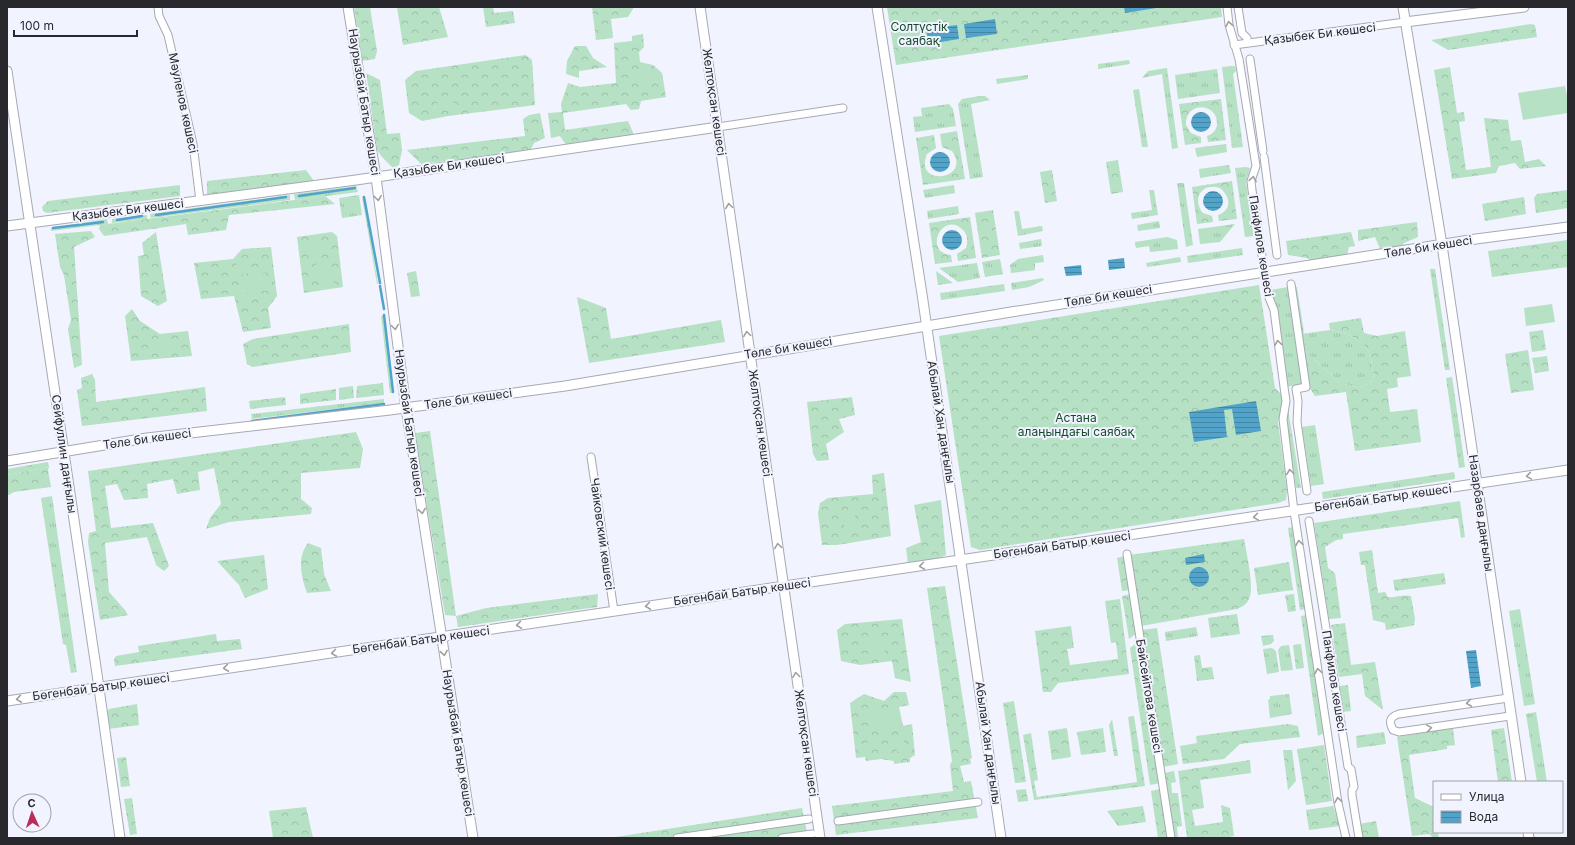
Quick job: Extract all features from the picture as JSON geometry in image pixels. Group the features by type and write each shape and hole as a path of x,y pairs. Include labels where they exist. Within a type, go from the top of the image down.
{"main road":[{"name":"Наурызбай Батыр көшесі","path":"348,7 376,177 406,408 473,838"},
{"name":"Желтоқсан көшесі","path":"700,7 784,586 816,836"},
{"name":"Абылай Хан даңғылы","path":"877,7 961,560 1001,838"},
{"name":"Назарбаев даңғылы","path":"1403,7 1442,245 1520,781"},
{"path":"1405,22 1524,7"},
{"name":"Сейфуллин даңғылы","path":"7,71 99,687 120,838"},
{"name":"Қазыбек Би көшесі","path":"7,226 376,177 718,127"},
{"name":"Төле би көшесі","path":"7,460 147,438 406,408 565,386 750,354 926,326 1442,245 1568,227"},
{"path":"1476,484 1568,470"},
{"name":"Бөгенбай Батыр көшесі","path":"7,701 1476,484"}],"street":[{"name":"Мәуленов көшесі","path":"158,7 159,16 168,35 193,144 200,201"},
{"name":"Панфилов көшесі","path":"1227,7 1229,25 1239,59 1256,166 1251,181 1268,296 1274,310 1286,400 1283,419 1294,511 1338,803 1346,838"},
{"path":"1238,7 1242,32 1247,38"},
{"name":"Қазыбек Би көшесі","path":"1234,45 1405,22"},
{"name":"Панфилов көшесі","path":"1250,59 1277,255"},
{"name":"Қазыбек Би көшесі","path":"718,127 844,108"},
{"name":"Панфилов көшесі","path":"1291,284 1306,387 1296,389 1298,401 1297,422 1307,491"},
{"name":"Чайковский көшесі","path":"591,456 614,611"},
{"name":"Панфилов көшесі","path":"1310,521 1348,767 1351,769 1354,787 1352,790 1352,795 1359,838"},
{"name":"Бәйсейітова көшесі","path":"1127,554 1171,838"},
{"path":"1508,698 1399,714 1390,719 1390,724 1393,730 1399,732 1510,716"},
{"path":"838,821 978,802"},
{"path":"677,838 809,819"},
{"path":"782,838 816,836"}],"green space":[{"path":"354,7 370,7 377,51 375,59 362,61"},
{"path":"397,7 439,7 448,37 403,45"},
{"path":"483,7 493,7 494,13 513,11 515,23 486,27"},
{"path":"592,7 634,7 628,17 611,19 613,38 596,40"},
{"name":"Солтүстік саябақ","path":"887,7 1221,7 1222,17 896,65"},
{"path":"1531,24 1535,25 1537,37 1448,50 1431,40"},
{"path":"643,34 644,47 639,52 640,62 653,65 662,73 666,97 641,101 639,109 631,110 626,104 563,113 565,130 628,121 635,137 567,146 560,136 551,138 548,113 562,112 561,104 568,83 580,87 616,83 614,43 632,41 632,36"},
{"path":"575,46 586,46 593,58 607,67 579,71 579,78 566,74 567,61"},
{"path":"526,55 532,60 535,105 448,116 422,121 409,113 405,80 416,71"},
{"path":"1129,60 1130,64 1098,69 1098,64"},
{"path":"1235,66 1236,71 1233,74 1243,147 1232,148 1222,67"},
{"path":"1450,67 1457,113 1464,112 1465,121 1459,122 1466,170 1491,167 1484,118 1508,120 1511,141 1521,140 1525,162 1539,159 1546,166 1520,169 1515,163 1499,166 1496,173 1452,179 1434,70"},
{"path":"1167,68 1178,148 1172,149 1162,74 1142,78 1148,71"},
{"path":"1217,69 1220,93 1178,99 1175,75"},
{"path":"653,71 654,79 635,81 634,73"},
{"path":"366,73 380,80 387,134 400,133 402,150 399,165 393,168 377,150"},
{"path":"1028,75 1028,79 997,84 996,79"},
{"path":"1565,86 1568,101 1568,113 1523,120 1518,93"},
{"path":"1139,89 1148,147 1142,147 1133,90"},
{"path":"985,96 990,100 971,104 983,177 970,179 958,104 962,99"},
{"path":"453,99 454,110 438,111 437,100"},
{"path":"1221,99 1226,140 1208,142 1207,136 1216,129 1216,118 1213,112 1202,107 1191,111 1187,117 1186,125 1191,133 1201,137 1201,143 1185,145 1179,104"},
{"path":"949,104 953,109 956,126 915,132 913,117 922,116 921,108"},
{"path":"540,113 545,138 534,143 530,151 421,164 407,150 525,136 523,119 529,115"},
{"path":"957,131 965,179 923,185 916,138 934,135 936,148 927,154 925,165 928,172 934,176 942,176 950,174 955,168 956,161 952,151 942,147 940,134"},
{"path":"1226,144 1227,152 1197,157 1195,148"},
{"path":"1118,160 1123,192 1111,194 1106,162"},
{"path":"1229,165 1231,173 1200,178 1199,169"},
{"path":"1235,168 1250,168 1246,182 1254,236 1245,237"},
{"path":"306,170 314,181 207,195 207,181"},
{"path":"1052,170 1057,201 1045,203 1040,172"},
{"path":"1232,181 1237,219 1219,221 1218,215 1226,210 1228,206 1228,199 1220,188 1208,187 1201,193 1198,202 1203,213 1212,216 1213,222 1197,224 1192,187"},
{"path":"1177,183 1184,183 1193,245 1186,247"},
{"path":"180,185 180,196 47,213 43,211 42,207 48,201"},
{"path":"954,185 955,193 925,198 923,190"},
{"path":"356,186 358,192 295,200 294,194"},
{"path":"1149,190 1154,190 1158,215 1132,219 1131,213 1152,210"},
{"path":"1568,190 1568,208 1536,213 1534,198 1537,194"},
{"path":"290,195 290,200 151,218 150,214"},
{"path":"359,195 362,215 342,218 339,198"},
{"path":"325,196 335,204 229,215 226,230 188,235 186,224 104,236 99,229 100,225"},
{"path":"362,197 364,197 378,284 377,284"},
{"path":"1524,197 1526,214 1485,221 1482,204"},
{"path":"958,206 959,214 928,219 927,211"},
{"path":"993,210 1000,255 982,258 975,213"},
{"path":"1014,211 1019,211 1022,229 1042,226 1043,231 1018,236"},
{"path":"147,215 147,219 112,223 112,219"},
{"path":"970,217 976,258 958,261 957,254 966,248 967,236 963,230 956,225 949,225 943,228 937,240 938,247 942,252 951,255 952,262 935,264 929,223"},
{"path":"107,219 108,224 51,231 51,228"},
{"path":"1159,221 1160,228 1138,231 1137,225"},
{"path":"1417,222 1418,237 1404,243 1400,249 1381,251 1375,237 1358,241 1358,230"},
{"path":"1235,224 1220,242 1200,244 1198,229"},
{"path":"91,231 95,237 74,247 82,365 74,368 68,329 71,320 64,275 60,267 55,234"},
{"path":"156,232 167,301 158,306 141,296 138,256 144,255 142,243"},
{"path":"332,232 337,236 343,287 304,293 297,237"},
{"path":"1351,232 1355,246 1349,247 1347,255 1310,260 1307,258 1288,255 1286,241"},
{"path":"1167,237 1177,240 1178,249 1150,252 1149,246 1136,248 1135,242"},
{"path":"1041,239 1042,246 1020,249 1019,243"},
{"path":"1568,240 1568,267 1492,277 1488,251"},
{"path":"317,242 319,253 308,254 307,243"},
{"path":"271,247 277,296 268,308 271,328 243,332 234,296 201,299 194,263 233,259 242,249"},
{"path":"1242,248 1243,255 1188,263 1187,256"},
{"path":"1043,255 1044,262 1035,263 1035,270 1011,273 1010,265 1018,259"},
{"path":"1180,257 1181,262 1147,267 1146,263"},
{"path":"249,259 251,273 238,275 236,262"},
{"path":"1000,259 1003,274 985,277 982,262"},
{"path":"331,262 334,286 320,288 316,264"},
{"path":"977,263 980,278 958,282 939,268"},
{"path":"1430,269 1435,269 1450,370 1445,370"},
{"path":"416,271 420,296 411,297 407,273"},
{"path":"936,271 953,283 938,285"},
{"path":"266,273 269,290 241,294 239,278"},
{"path":"1043,278 1044,280 1029,287 1012,290 1011,283"},
{"path":"1004,284 1005,291 941,300 940,293"},
{"name":"Астана алаңындағы саябақ","path":"1259,285 1275,388 1283,396 1284,404 1278,422 1287,490 1286,500 1278,503 980,550 971,547 939,336"},
{"path":"1288,287 1302,384 1286,387 1276,303 1270,290"},
{"path":"1294,287 1297,287 1304,333 1301,334"},
{"path":"577,297 606,308 611,339 721,320 725,342 589,363"},
{"path":"1552,304 1555,322 1526,326 1524,308"},
{"path":"132,309 140,321 160,334 188,331 192,356 131,361 125,316"},
{"path":"384,315 392,393 390,393 381,316"},
{"path":"1361,318 1364,333 1377,336 1405,331 1411,376 1397,378 1398,387 1387,389 1390,412 1417,409 1421,442 1355,451 1346,392 1315,396 1309,387 1303,349 1340,383 1360,388 1374,380 1371,357 1365,346 1349,335 1330,330 1329,323"},
{"path":"349,324 351,352 252,367 247,364 243,344 253,339"},
{"path":"1330,330 1349,335 1365,346 1371,357 1374,380 1360,388 1340,383 1303,349 1301,334"},
{"path":"1543,330 1546,350 1532,352 1529,332"},
{"path":"169,337 171,351 155,353 153,339"},
{"path":"1528,350 1534,390 1511,393 1505,354"},
{"path":"1547,356 1549,371 1535,373 1532,358"},
{"path":"92,374 95,380 96,402 205,387 207,411 82,426 77,390 82,388 81,378"},
{"path":"1452,377 1465,467 1459,468 1446,378"},
{"path":"383,383 384,395 356,398 357,386"},
{"path":"353,386 354,398 339,400 339,388"},
{"path":"336,389 336,400 300,404 300,394"},
{"path":"285,397 286,405 250,409 249,401"},
{"path":"852,397 855,415 839,419 844,432 826,444 829,460 817,461 813,454 807,402"},
{"path":"384,399 384,403 252,419 251,414"},
{"path":"1288,409 1301,488 1296,488 1285,416"},
{"path":"1315,425 1324,484 1311,486 1302,427"},
{"path":"430,431 456,616 445,615 415,433"},
{"path":"356,432 363,449 360,468 301,473 301,499 312,508 311,514 229,522 206,529 210,518 221,504 214,468 198,472 200,490 177,494 173,479 147,484 148,498 124,500 117,484 105,486 111,528 153,523 169,566 164,571 156,565 147,537 105,543 109,592 128,615 100,620 88,542 89,533 96,531 88,471"},
{"path":"48,462 49,467 7,475 7,469"},
{"path":"49,467 48,470 51,487 14,492 7,496 7,475"},
{"path":"1454,472 1455,479 1323,499 1322,492"},
{"path":"884,473 891,536 837,545 822,545 818,513 820,503 828,498 873,494 872,475"},
{"path":"52,496 77,672 71,673 66,645 63,644 41,498"},
{"path":"941,500 946,555 937,559 908,564 906,548 921,542 914,505"},
{"path":"1460,501 1465,537 1461,538 1458,518 1343,534 1343,539 1336,540 1325,547 1328,568 1335,573 1341,618 1329,619 1314,523"},
{"path":"854,510 857,529 845,531 842,512"},
{"path":"1293,527 1306,609 1300,610 1288,528"},
{"path":"1244,539 1251,579 1251,594 1247,602 1237,609 1141,626 1129,555","holes":["1198,568 1204,585 1198,587 1193,570"]},
{"path":"308,543 321,548 324,574 331,591 307,593 301,562 304,549"},
{"path":"1372,550 1378,593 1385,592 1388,597 1405,595 1411,596 1415,619 1414,625 1386,630 1385,623 1373,620 1365,565 1361,565 1359,552"},
{"path":"264,555 268,589 245,598 239,585 217,561"},
{"path":"1125,556 1130,590 1122,591 1117,558"},
{"path":"1289,562 1293,590 1258,595 1254,568"},
{"path":"1444,573 1446,584 1395,591 1393,580"},
{"path":"945,586 972,758 970,759 971,764 960,766 964,782 971,781 978,818 836,835 832,806 953,791 950,765 952,761 927,588"},
{"path":"598,594 597,607 458,627 456,616 486,608"},
{"path":"1131,594 1137,633 1129,639 1122,596"},
{"path":"1294,594 1296,611 1288,612 1285,595"},
{"path":"1120,599 1129,674 1058,683 1051,692 1043,692 1035,631 1071,626 1074,648 1067,649 1070,665 1118,659 1116,642 1111,643 1105,601"},
{"path":"1520,609 1535,704 1524,706 1509,611"},
{"path":"1237,614 1240,634 1211,638 1208,618"},
{"path":"1306,615 1324,733 1318,736 1301,616"},
{"path":"902,619 911,682 895,678 892,661 860,665 841,661 837,630 845,624"},
{"path":"1345,623 1351,665 1375,662 1383,710 1365,696 1362,674 1339,677 1331,625"},
{"path":"1196,627 1198,636 1166,641 1165,632"},
{"path":"1157,628 1178,764 1163,767 1142,630"},
{"path":"216,634 217,641 240,639 242,649 115,666 114,659 116,656 139,652 138,646"},
{"path":"1273,635 1274,641 1271,644 1263,646 1261,636"},
{"path":"883,636 885,654 874,656 871,638"},
{"path":"1138,642 1160,783 1150,785 1130,648"},
{"path":"1301,644 1304,668 1296,669 1293,645"},
{"path":"1289,645 1293,670 1281,671 1278,650 1281,646"},
{"path":"1272,648 1276,651 1279,672 1267,674 1263,649"},
{"path":"1200,655 1202,668 1212,667 1214,679 1197,681 1194,656"},
{"path":"1348,685 1351,711 1343,712 1339,686"},
{"path":"894,692 906,692 909,705 899,707 903,726 912,724 915,755 910,758 910,762 894,764 894,761 881,759 866,761 865,757 856,758 850,703 864,694 884,701"},
{"path":"1289,694 1292,714 1270,718 1268,700 1270,699 1270,696"},
{"path":"1014,701 1026,782 1015,783 1003,703"},
{"path":"137,704 139,725 108,729 106,712 109,709"},
{"path":"897,707 900,727 870,731 867,712"},
{"path":"1536,712 1547,781 1537,781 1526,714"},
{"path":"1134,716 1145,786 1034,800 1023,735 1031,733 1038,780 1034,781 1037,797 1137,782 1128,717"},
{"path":"1112,719 1118,756 1114,756 1109,725"},
{"path":"1288,724 1298,726 1300,737 1240,744 1224,759 1183,764 1180,746 1197,743 1196,736"},
{"path":"1067,728 1071,757 1052,760 1048,731"},
{"path":"1103,728 1106,752 1081,755 1077,732"},
{"path":"1453,728 1455,745 1447,746 1447,749 1409,755 1415,798 1433,807 1433,833 1438,833 1439,838 1433,838 1429,834 1412,836 1397,737"},
{"path":"1504,728 1512,781 1498,781 1491,730"},
{"path":"1384,732 1386,744 1357,748 1356,736"},
{"path":"903,735 905,751 897,752 894,737"},
{"path":"879,741 880,749 864,751 863,743"},
{"path":"1324,745 1332,801 1306,805 1297,749"},
{"path":"1283,750 1292,750 1296,781 1288,790"},
{"path":"126,757 130,786 121,787 117,758"},
{"path":"1250,760 1251,773 1200,780 1204,808 1192,810 1195,826 1223,822 1221,805 1230,808 1234,836 1223,838 1187,838 1178,771"},
{"path":"1174,771 1176,782 1171,783 1172,793 1178,793 1182,826 1177,827 1178,837 1174,838 1164,773"},
{"path":"1026,789 1028,801 1018,802 1016,790"},
{"path":"1160,789 1168,838 1158,838 1151,791"},
{"path":"132,798 137,834 130,835 124,799"},
{"path":"1143,806 1146,822 1118,826 1107,811"},
{"path":"1333,806 1340,826 1309,830 1306,810"},
{"path":"306,807 313,838 273,838 269,811"},
{"path":"802,808 808,837 802,838 609,838"},
{"path":"798,821 800,834 781,837 779,824"},
{"path":"1376,821 1379,838 1362,838 1359,824"}],"water":[{"path":"1124,7 1155,7 1156,8 1125,13"},
{"path":"995,19 997,34 966,38 964,24"},
{"path":"957,25 959,39 928,44 926,29"},
{"path":"1201,112 1208,115 1211,122 1208,129 1201,132 1194,129 1191,122 1194,115"},
{"path":"940,152 947,155 950,162 947,169 940,172 933,169 930,162 933,155"},
{"path":"1213,191 1220,194 1223,201 1220,208 1213,211 1206,208 1203,201 1206,194"},
{"path":"952,230 959,233 962,240 959,247 952,250 945,247 942,240 945,233"},
{"path":"1124,258 1125,268 1109,270 1108,260"},
{"path":"1081,265 1082,275 1066,276 1064,267"},
{"path":"1256,401 1261,431 1236,435 1232,409 1224,410 1227,437 1194,442 1189,412"},
{"path":"1204,554 1205,562 1186,565 1185,558"},
{"path":"1199,567 1206,570 1209,577 1206,584 1199,587 1192,584 1189,577 1192,570"},
{"path":"1476,650 1481,686 1471,688 1466,651"}],"waterway":[{"path":"299,196 355,188"},
{"path":"156,215 286,197"},
{"path":"364,197 380,283"},
{"path":"117,220 142,216"},
{"path":"53,228 103,222"},
{"path":"380,286 384,309"},
{"path":"384,315 393,392"},
{"path":"252,421 384,404"}]}
